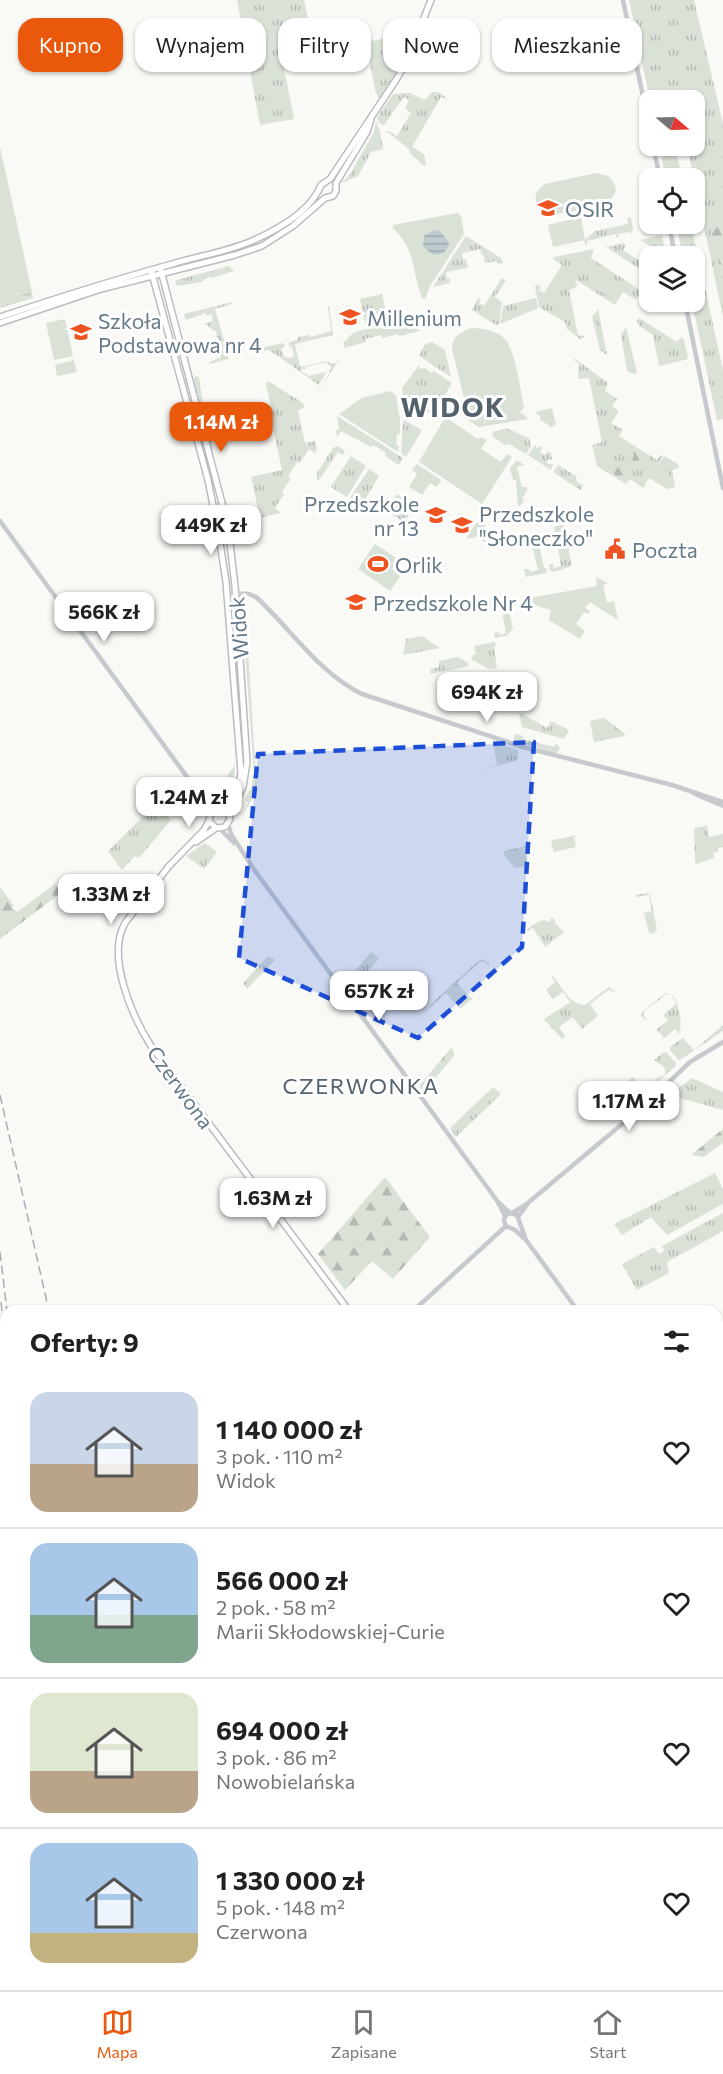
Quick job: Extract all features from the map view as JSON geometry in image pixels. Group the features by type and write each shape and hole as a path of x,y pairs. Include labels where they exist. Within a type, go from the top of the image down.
{"main road":[{"path":"0,323 152,273 160,267 250,242 278,227 299,212 320,191 321,185 327,182 406,63 431,0"},
{"path":"0,317 84,288 152,273 163,274 262,246 293,226 326,198 333,196 336,191 335,187 367,132 372,115"},
{"path":"327,182 331,182 335,187"},
{"path":"320,191 326,198"},
{"name":"Widok","path":"160,267 229,535 247,762 243,787 229,813"},
{"name":"Widok","path":"152,273 211,490 223,557 241,773 232,799 222,807"},
{"path":"222,807 229,813 230,819 228,824 218,828 209,821 209,814 213,809 222,807"},
{"name":"Czerwona","path":"209,821 204,830 169,866 121,931 117,949 127,997 139,1027 175,1080 344,1305"},
{"name":"Czerwona","path":"187,847 218,828"}],"street":[{"path":"623,0 642,90"},
{"path":"687,312 723,488"},
{"path":"0,521 201,796 213,809"},
{"path":"227,593 249,594 256,597 329,672 362,694 533,750 685,790 716,799 723,804"},
{"path":"685,790 723,804"},
{"path":"716,799 723,796"},
{"path":"228,824 240,849 498,1202 505,1216 504,1221 526,1240"},
{"path":"218,828 240,849"},
{"path":"505,1216 529,1202 646,1104 690,1062 723,1042"},
{"path":"498,1202 518,1220 526,1240 574,1305"},
{"path":"420,1305 518,1220 529,1202"}],"highlighted area":[{"path":"534,742 522,947 418,1038 239,958 258,754"}],"green space":[{"path":"237,0 304,0 308,18 278,18 278,72 285,72 294,119 260,125 250,72 266,72 266,18 240,18"},
{"path":"629,0 694,0 723,124 723,317 705,232 705,168 692,168 689,156 705,156 705,90 648,90 642,62 642,18 633,18"},
{"path":"383,39 383,72 397,72 379,99 371,69 371,41"},
{"path":"432,92 438,92 448,99 441,97 412,147 424,154 426,164 424,166 409,152 410,150 389,133 384,132 389,131 397,136 411,113 405,108 409,100 404,97 384,125 379,123 377,117 393,94 410,93 425,100"},
{"path":"376,121 383,149 371,152 358,176 342,183 350,174 373,134"},
{"path":"0,147 32,292 21,295 0,280"},
{"path":"661,156 677,156 680,168 664,168"},
{"path":"596,173 608,176 615,186 614,194 608,201 597,206 551,215 539,208 536,194 545,184"},
{"path":"457,213 461,216 464,234 430,286 425,299 422,298 410,253 393,225"},
{"path":"723,214 723,265 719,264 711,223 712,217"},
{"path":"581,217 585,240 553,247 548,225"},
{"path":"631,217 633,229 631,234 629,232 618,234 617,238 616,234 587,241 585,245 584,241 595,231 628,224 627,218"},
{"path":"678,234 693,234 696,246 681,246"},
{"path":"662,235 664,246 650,246 640,240"},
{"path":"466,236 501,258 503,263 498,264 497,261 485,263 480,249 462,253 468,268 446,272 450,283 433,287"},
{"path":"623,243 626,245 623,250 639,260 639,268 606,247"},
{"path":"594,249 591,258 639,289 639,298 636,300 623,292 615,305 576,280 578,284 569,290 578,335 585,336 580,339 567,329 565,322 539,307 535,287 537,284 541,286 539,290 544,293 562,265 553,259"},
{"path":"229,266 234,271 211,278 210,276 201,282 177,286 175,281 177,280"},
{"path":"602,273 618,283 610,297 593,287"},
{"path":"502,278 506,280 495,297 502,302 499,324 496,325 472,310 478,298 481,300 479,303 484,306"},
{"path":"0,280 20,295 32,292 33,298 0,308"},
{"path":"705,288 723,370 723,419 717,420 694,312 705,312"},
{"path":"382,294 388,321 366,326 360,299"},
{"path":"536,298 538,308 500,324 503,306"},
{"path":"232,302 232,304 215,309 229,359 210,364 209,362 221,357 218,338 215,336 216,331 205,324 213,321 212,314 207,316 206,313 186,320 184,314"},
{"path":"328,306 333,335 295,344 300,367 328,361 332,364 341,357 314,398 329,374 329,370 332,369 331,365 327,362 302,369 301,371 309,376 326,372 319,385 269,350 256,353 261,348 283,343 285,346 281,349 283,355 288,358 294,357 289,342 299,337 309,335 310,337 331,331"},
{"path":"598,309 607,355 600,350 592,317"},
{"path":"415,318 419,331 382,338 381,335 345,348 343,343 354,332"},
{"path":"639,318 677,342 681,337 684,340 688,359 659,366 653,335 639,326 637,321"},
{"path":"65,319 73,356 54,360 46,323"},
{"path":"626,327 637,373 633,374 627,371 621,335"},
{"path":"470,328 496,333 508,343 516,366 524,407 517,416 482,422 467,411 452,349 455,338"},
{"path":"432,342 445,350 451,377 419,356 425,344"},
{"path":"574,358 608,383 605,391 617,399 612,406 619,411 611,423 623,430 619,436 657,460 661,455 663,456 653,473 664,456 678,464 679,468 672,470 675,487 667,489 649,478 643,488 630,479 626,484 597,466 592,445 602,442 589,378 578,379 579,364"},
{"path":"74,360 77,372 57,376 55,365"},
{"path":"419,365 420,369 425,368 431,373 434,371 452,383 440,404 439,412 406,415 402,388"},
{"path":"195,376 199,377 213,456 194,380"},
{"path":"268,381 303,403 304,408 298,410 305,443 315,441 317,449 315,453 309,449 288,476 291,478 275,508 281,513 260,518 251,477 282,470 271,418 273,417 266,384"},
{"path":"390,391 396,395 400,420 400,434 397,434 396,445 399,446 398,452 339,414 362,398"},
{"path":"552,408 556,425 552,427 540,420 540,416 535,412"},
{"path":"467,410 482,422 516,416 521,412 528,419 479,427 463,417 463,412"},
{"path":"337,416 403,458 399,465 373,445 371,447 341,431 337,437 336,431 339,429"},
{"path":"448,419 478,439 482,437 487,440 481,449 501,462 507,454 512,457 482,504 419,462 443,421"},
{"path":"404,420 422,430 406,457 401,453"},
{"path":"506,428 529,438 531,447 526,454 509,444 505,445 492,436 493,432"},
{"path":"535,445 537,448 542,447 540,452 542,454 548,451 551,453 552,460 549,459 546,462 553,464 551,470 528,455"},
{"path":"338,446 345,451 343,455 338,452 317,480 317,473 333,448"},
{"path":"628,446 641,457 622,479 600,466 605,462 615,466 630,466 634,455 620,449"},
{"path":"351,456 366,466 347,497 331,487"},
{"path":"517,460 524,465 517,467 522,487 527,487 522,498 524,500 518,506 516,480 513,480 510,468"},
{"path":"417,464 441,480 437,487 430,483 422,495 409,487 417,474 412,470"},
{"path":"558,465 576,476 577,482 583,485 580,490 553,472"},
{"path":"369,469 379,476 361,506 349,499"},
{"path":"397,494 415,505 404,522 386,511"},
{"path":"485,509 493,514 484,518 488,540 483,542 481,536 466,539"},
{"path":"562,525 572,566 554,572 550,570 549,564 553,564 554,568 561,566 554,527"},
{"path":"537,536 544,568 547,568 546,573 526,577 524,569 529,569 530,572 538,570 530,537"},
{"name":"Orlik","path":"375,544 398,559 392,569 401,575 390,591 358,569"},
{"path":"596,577 608,583 603,585 607,603 614,601 618,620 590,602 585,608 590,611 588,614 584,612 576,624 585,631 580,639 549,620 551,610 534,605 529,598 597,586"},
{"path":"503,598 507,601 513,629 506,636 495,638 494,633 499,632 500,635 506,633 500,601 489,606 488,601"},
{"path":"247,635 257,791 243,814 248,803 245,799 251,788 254,773 244,637"},
{"path":"422,636 440,648 403,655 406,639"},
{"path":"495,642 497,668 489,669 472,660 473,655 476,654 474,646"},
{"path":"458,657 469,666 431,674 430,669 439,667 439,661"},
{"path":"519,712 547,728 551,721 569,730 564,739 522,727"},
{"path":"604,718 625,736 594,742 590,721"},
{"path":"515,734 523,736 523,739 554,747 555,744 558,745 560,749 554,753 515,741"},
{"path":"493,742 518,750 518,758 515,761 477,771 497,765"},
{"path":"235,765 230,787 221,799 218,795 216,797 218,800 210,800"},
{"path":"183,777 191,789 167,815 171,820 139,858 135,856 122,870 108,851"},
{"path":"707,826 709,837 723,834 723,847 713,853 714,858 697,864 695,862 694,828"},
{"path":"578,835 574,837 576,847 554,852 551,842 553,840"},
{"path":"205,843 217,852 204,869 186,856"},
{"path":"526,846 524,848 528,866 515,868 504,855 504,851"},
{"path":"55,884 62,892 0,939 0,887 17,912"},
{"path":"647,893 650,895 657,929 653,934 649,933 644,913 652,911 649,895 636,897 636,895"},
{"path":"552,917 564,932 545,947 533,928 528,931 527,929 540,921 549,922"},
{"path":"371,952 379,958 350,992 344,984"},
{"path":"268,956 275,960 247,989 243,983"},
{"path":"483,959 489,963 489,967 485,962 480,962 457,983 472,999 460,1009 446,993 430,1008 430,1005"},
{"path":"551,976 571,999 580,1004 585,1005 609,987 616,992 608,990 590,1004 598,1016 582,1029 573,1017 559,1027 565,1036 562,1039 544,1019 570,1002 563,992 553,999 546,990 555,982"},
{"path":"666,993 673,995 679,1009 681,1024 679,1034 675,1029 663,1039 663,1036 656,1030 668,1020 663,1015 676,1004 672,995 667,994 644,1011 647,1019 645,1020 641,1015 643,1011"},
{"path":"723,1025 723,1031 680,1060 670,1050 670,1047 683,1038 694,1050"},
{"path":"451,1048 454,1056 423,1092 419,1086"},
{"path":"664,1052 676,1063 676,1066 640,1096 627,1096 621,1086 633,1077 643,1088 665,1074 665,1068 654,1060"},
{"path":"692,1078 723,1092 723,1110 669,1095"},
{"path":"493,1087 501,1094 456,1137 450,1128"},
{"path":"723,1129 723,1143 704,1157 691,1155"},
{"path":"715,1173 723,1189 723,1204 667,1235 651,1217 622,1235 614,1224"},
{"path":"385,1177 430,1237 393,1279 372,1261 345,1290 318,1254"},
{"path":"723,1213 723,1231 667,1262 669,1273 637,1290 622,1264 654,1247 659,1254 664,1251 662,1246"}],"shaded area":[{"path":"433,230 440,231 449,243 442,254 434,254 423,245 424,236"}],"railway":[{"path":"0,1095 48,1305"},
{"path":"0,1252 6,1305"}],"place":[{"name":"OSIR","path":"548,208"},
{"name":"Millenium","path":"350,317"},
{"name":"Szkoła Podstawowa nr 4","path":"81,332"},
{"name":"Przedszkole nr 13","path":"436,515"},
{"name":"Przedszkole \"Słoneczko\"","path":"462,525"},
{"name":"Poczta","path":"615,549"},
{"name":"Orlik","path":"378,564"},
{"name":"Przedszkole Nr 4","path":"356,602"}],"district":[{"name":"WIDOK","path":"453,406"},
{"name":"CZERWONKA","path":"361,1085"}]}
